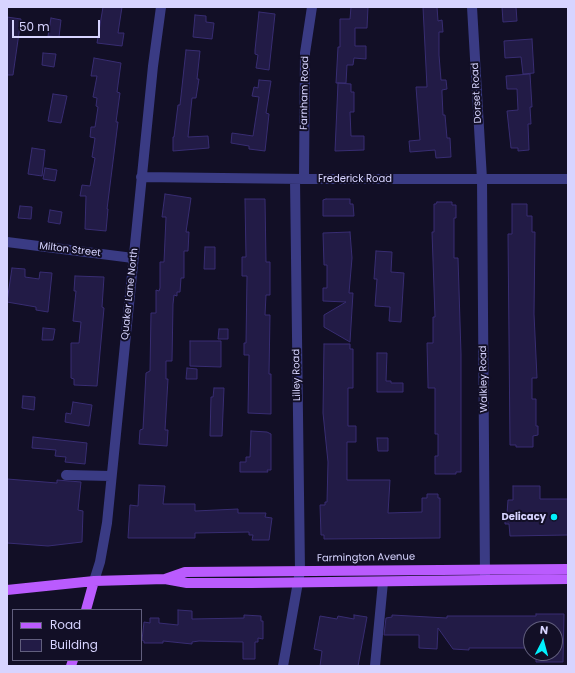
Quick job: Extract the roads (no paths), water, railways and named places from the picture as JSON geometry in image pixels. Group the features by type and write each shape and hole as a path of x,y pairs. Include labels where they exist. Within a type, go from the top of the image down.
{"main road":[{"name":"Farmington Avenue","path":"165,579 185,572 568,569"},
{"name":"Farmington Avenue","path":"7,590 94,581 165,579 186,583 568,579"},
{"path":"86,609 94,581"}],"street":[{"name":"Quaker Lane North","path":"94,581 100,562 111,476 141,177 161,7"},
{"name":"Farnham Road","path":"300,179 305,53 312,7"},
{"name":"Dorset Road","path":"472,7 482,179"},
{"name":"Frederick Road","path":"141,177 300,179 568,179"},
{"name":"Lilley Road","path":"282,666 300,571 300,179"},
{"name":"Walkley Road","path":"482,179 485,580"},
{"name":"Milton Street","path":"7,242 133,258"},
{"path":"66,475 111,476"},
{"path":"376,666 383,582"}],"place":[{"name":"Delicacy","path":"554,517"}]}
